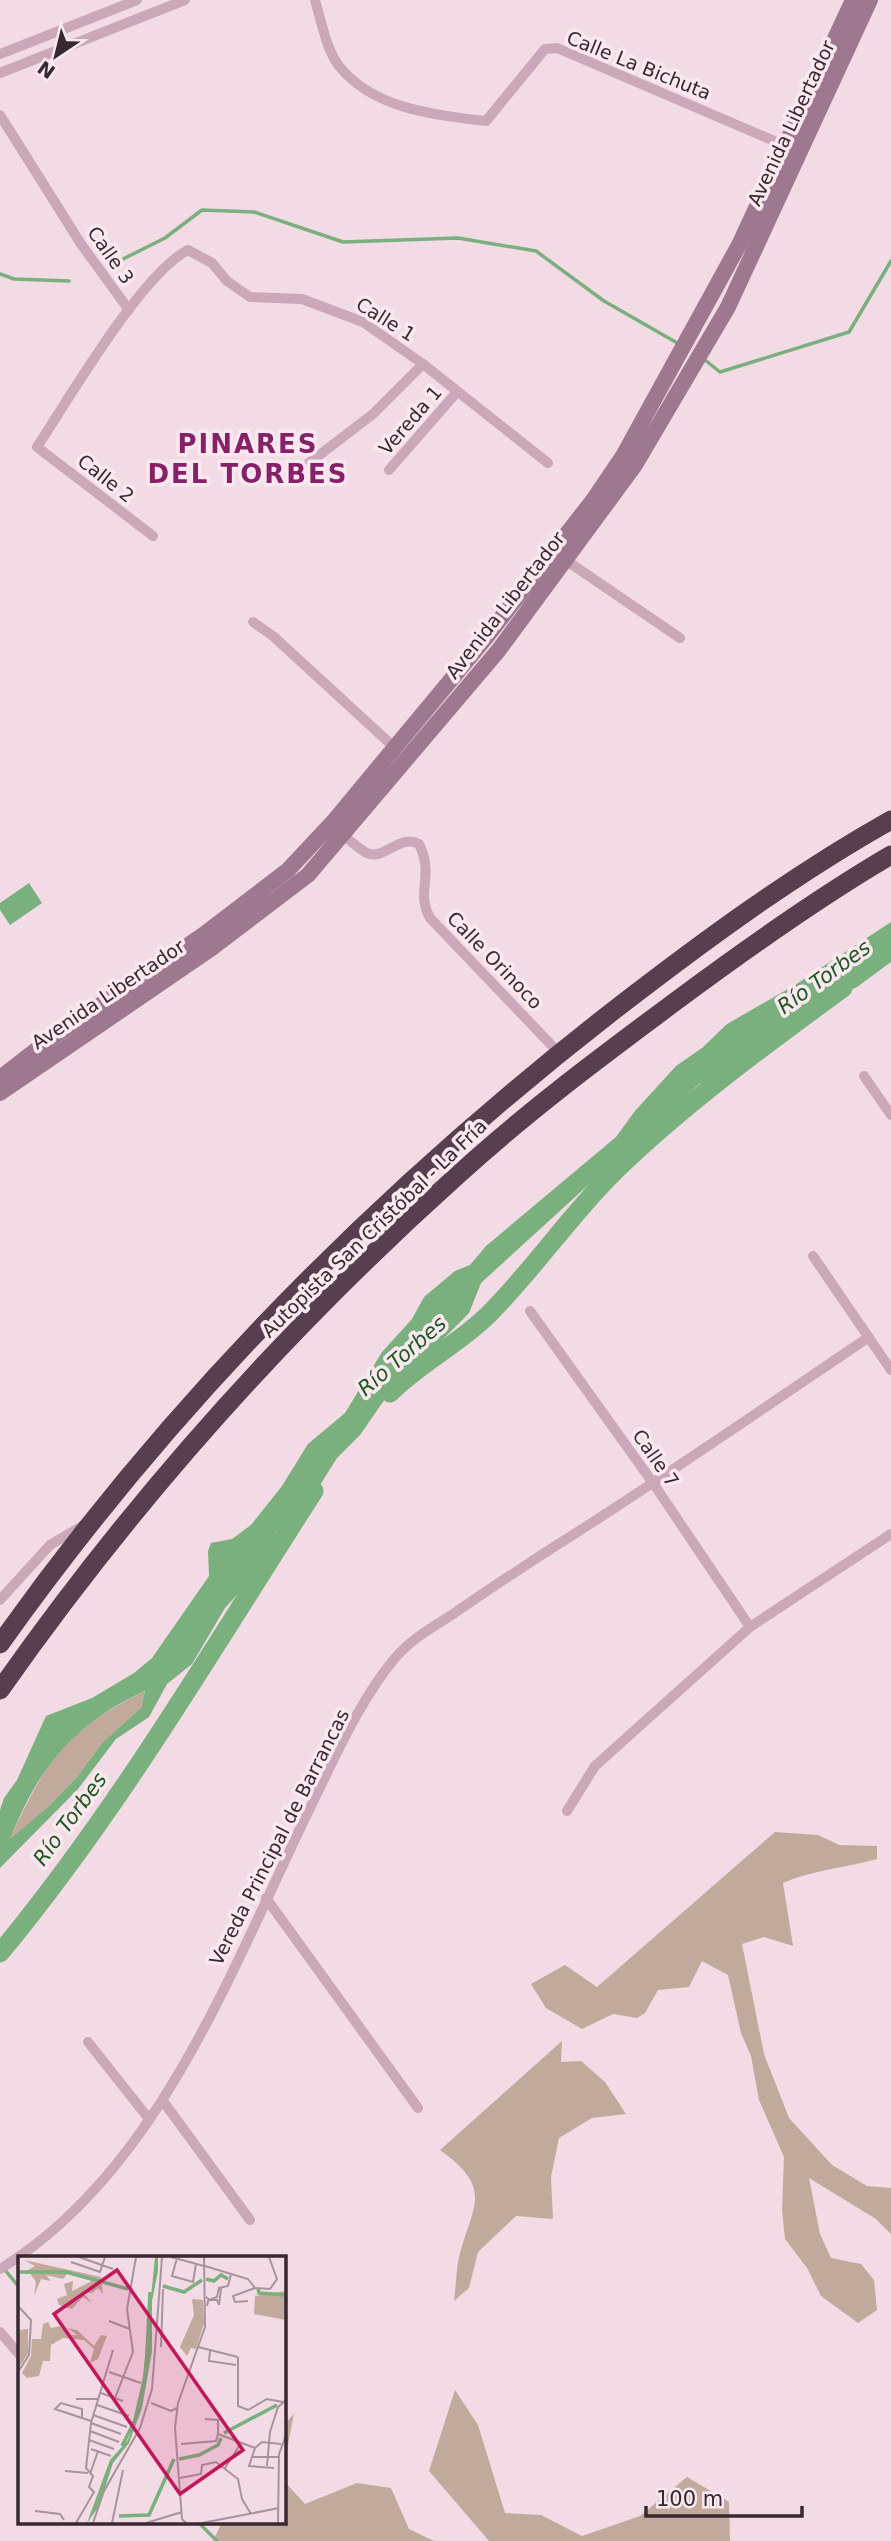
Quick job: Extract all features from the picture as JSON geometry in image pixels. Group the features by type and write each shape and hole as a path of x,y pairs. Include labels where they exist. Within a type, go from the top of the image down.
{"highway":[{"name":"Autopista San Cristóbal - La Fría","path":"0,1644 92,1520 184,1410 364,1223 559,1053 736,921 891,820"},
{"name":"Autopista San Cristóbal - La Fría","path":"0,1690 148,1498 261,1368 458,1174 607,1051 737,954 831,891 891,855"}],"main road":[{"name":"Avenida Libertador","path":"0,1093 212,948 308,875 344,836 498,651 623,456 671,372 734,256 853,0"},
{"name":"Avenida Libertador","path":"0,1078 49,1040 203,935 288,870 333,822 635,465 728,307 870,0"}],"street":[{"path":"0,54 137,0"},
{"path":"0,73 186,0"},
{"name":"Calle La Bichuta","path":"315,0 338,65 366,90 386,101 486,121 545,49 557,48 786,146"},
{"name":"Calle 3","path":"0,115 81,244 129,310 37,447"},
{"name":"Calle 1","path":"129,310 169,264 188,250 212,263 228,281 250,297 302,299 363,322 423,364 548,463"},
{"path":"309,463 373,414 423,364"},
{"name":"Vereda 1","path":"389,470 457,392"},
{"name":"Calle 2","path":"37,447 153,536"},
{"path":"560,556 680,638"},
{"path":"253,622 272,636 395,748"},
{"name":"Calle Orinoco","path":"344,836 368,854 375,854 405,840 419,844 428,867 424,906 430,918 559,1053"},
{"path":"864,1076 891,1115"},
{"path":"813,1256 891,1370"},
{"name":"Calle 7","path":"530,1311 653,1483 750,1627"},
{"name":"Vereda Principal de Barrancas","path":"21,2256 37,2246 77,2211 163,2101 215,2004 325,1777 393,1660 416,1639 522,1567 653,1483 869,1337"},
{"path":"0,1600 50,1545 92,1520"},
{"path":"568,1811 595,1766 750,1627 891,1534"},
{"path":"266,1898 418,2108"},
{"path":"88,2042 149,2119"},
{"path":"163,2101 250,2220"},
{"path":"37,2246 44,2256"},
{"name":"Vereda Principal de Barrancas","path":"0,2269 18,2258"},
{"path":"0,2332 18,2353"}],"shaded area":[{"path":"145,1691 141,1708 103,1742 77,1777 50,1805 9,1840 35,1788 60,1750 94,1720"},
{"path":"775,1832 818,1835 839,1845 877,1846 877,1859 783,1883 793,1946 764,1937 742,1944 764,2054 789,2118 832,2165 867,2186 891,2188 891,2234 876,2219 809,2178 820,2234 831,2258 861,2264 874,2280 877,2310 858,2323 821,2296 807,2268 785,2239 782,2210 784,2157 759,2100 751,2056 741,2033 728,1975 702,1961 689,1987 658,1990 645,2013 637,2018 613,2014 582,2029 546,2008 531,1984 565,1965 597,1987"},
{"path":"562,2041 561,2062 581,2061 605,2082 626,2114 592,2118 559,2138 551,2177 553,2219 516,2216 478,2252 469,2288 454,2301 459,2257 475,2198 468,2176 440,2150"},
{"path":"455,2390 478,2425 505,2513 541,2515 582,2536 640,2516 687,2477 729,2502 730,2541 489,2541 429,2471"},
{"path":"294,2413 285,2461 285,2425"},
{"path":"285,2482 305,2504 357,2483 391,2488 409,2529 434,2541 213,2541 221,2524 285,2524"}],"water":[{"path":"29,883 42,903 10,925 0,910 0,903"},
{"path":"891,922 891,962 857,987 795,1016 746,1059 699,1084 481,1283 469,1313 387,1396 360,1435 337,1458 308,1504 277,1531 256,1574 225,1608 192,1664 167,1684 149,1717 116,1739 78,1789 0,1868 0,1810 46,1716 92,1698 134,1673 152,1658 209,1576 208,1551 211,1543 232,1539 251,1525 282,1486 308,1444 345,1413 382,1352 412,1319 424,1297 455,1271 470,1265 486,1246 616,1137 635,1111 676,1066 702,1048 727,1024 795,985","holes":["145,1691 141,1708 103,1742 77,1777 50,1805 10,1839 33,1790 61,1750 98,1718"]}],"waterway":[{"path":"121,260 165,238 202,210 254,212 343,242 458,238 536,251 604,301 679,344"},
{"path":"705,360 720,372 849,332 891,261"},
{"path":"0,274 14,279 69,281"},
{"name":"Río Torbes","path":"390,1393 489,1314 593,1194 634,1153 722,1079 843,988"},
{"name":"Río Torbes","path":"0,1953 44,1898 125,1785 314,1491"},
{"path":"5,2270 18,2286"},
{"path":"200,2524 217,2541"}],"district":[{"name":"PINARES DEL TORBES","path":"248,459"}]}
